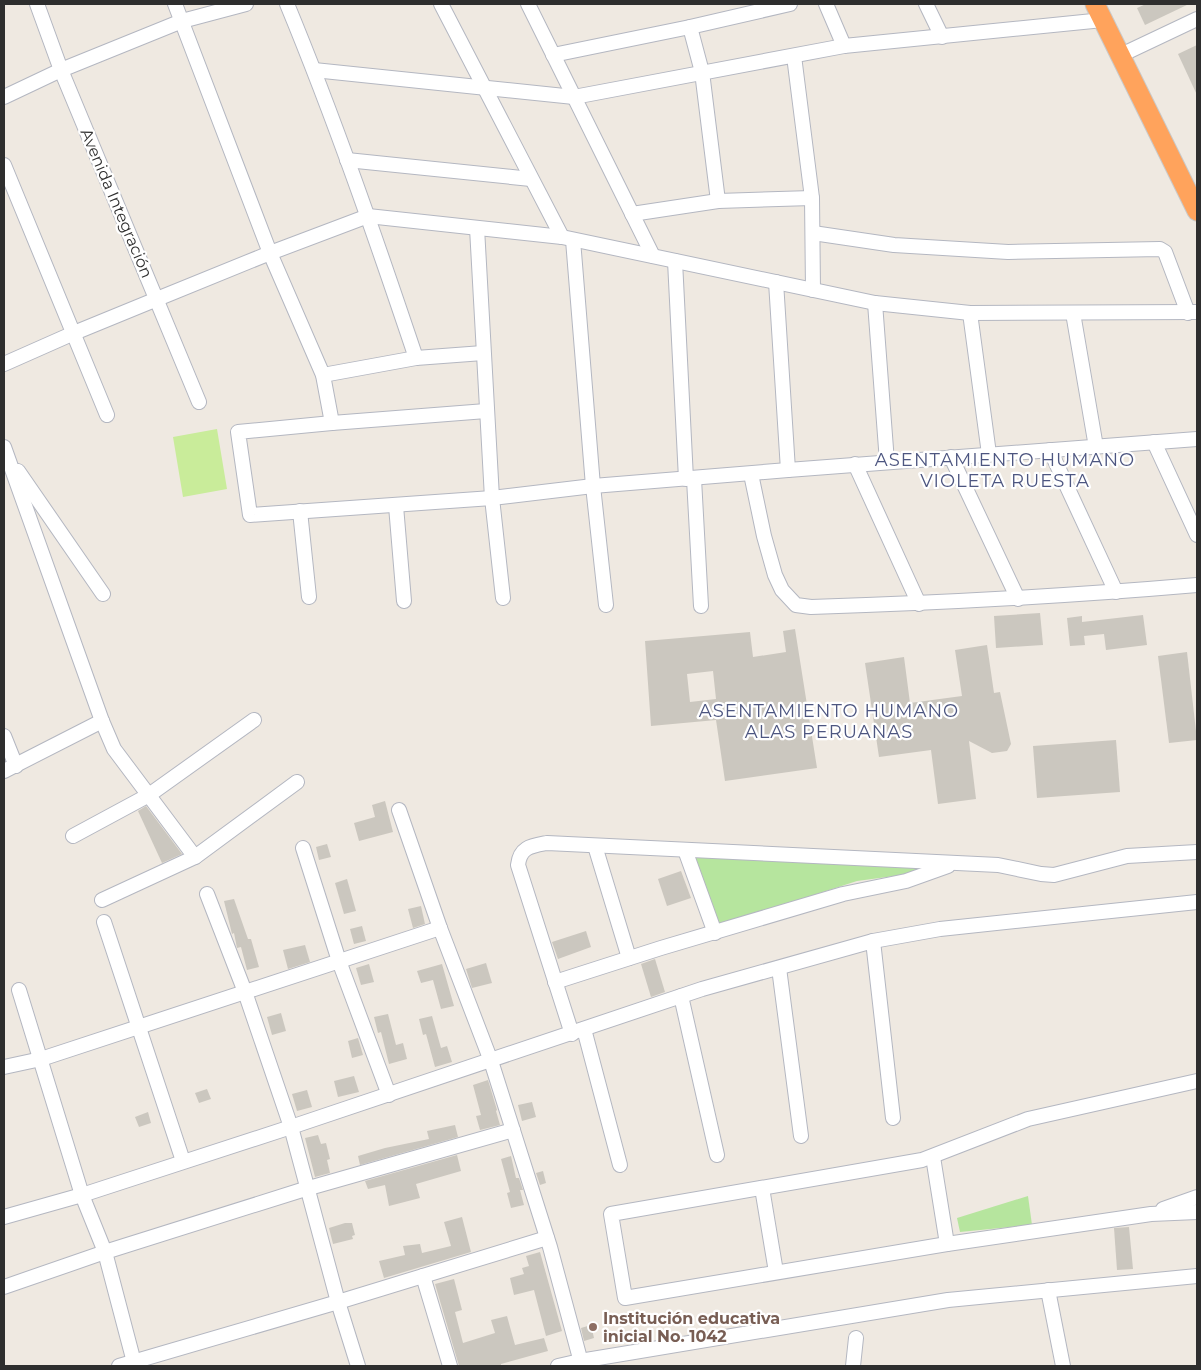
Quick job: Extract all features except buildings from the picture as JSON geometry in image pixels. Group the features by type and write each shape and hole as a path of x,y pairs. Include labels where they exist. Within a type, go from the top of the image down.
{"highway":[{"path":"1099,12 1197,211"}],"street":[{"name":"Avenida Integración","path":"37,4 61,70 199,402"},
{"path":"175,4 270,253 322,375 332,423"},
{"path":"4,97 61,70 182,21 246,4"},
{"path":"287,4 314,70 368,216 416,358"},
{"path":"441,4 531,179 567,238 606,605"},
{"path":"528,4 653,256"},
{"path":"553,55 790,4"},
{"path":"826,4 844,46"},
{"path":"926,4 942,36"},
{"path":"314,70 574,97 844,46 942,36 1099,12"},
{"path":"1121,56 1197,19"},
{"path":"690,27 702,72 718,201"},
{"path":"794,56 812,198 813,290"},
{"path":"347,160 531,179"},
{"path":"4,166 107,415"},
{"path":"632,214 718,201 812,198"},
{"path":"4,364 157,298 368,216 567,238 875,302 970,313 1193,313 1165,252 1160,250 1008,252 894,244 813,233"},
{"path":"476,228 492,498 503,598"},
{"path":"675,261 701,606"},
{"path":"776,282 788,470"},
{"path":"875,302 887,462"},
{"path":"1073,312 1096,447"},
{"path":"970,313 989,454"},
{"path":"322,375 416,358 483,353"},
{"path":"486,411 238,432 250,515 396,506 492,498 593,486 855,464 1197,439"},
{"path":"1154,442 1197,534"},
{"path":"1050,450 1116,592"},
{"path":"5,453 103,594"},
{"path":"5,453 102,721 114,749 195,857"},
{"path":"951,457 1018,598"},
{"path":"855,464 919,604"},
{"path":"751,474 764,536 775,575 782,590 796,605 811,607 919,604 1197,585"},
{"path":"396,506 404,601"},
{"path":"300,511 309,597"},
{"path":"73,836 149,795 254,720"},
{"path":"4,736 10,769 102,721"},
{"path":"102,900 195,857 297,782"},
{"path":"398,810 440,928 492,1061 547,1238 581,1363"},
{"path":"620,1165 578,1032 555,982 521,876 518,865 519,856 528,848 547,843 998,865 1054,875 1127,856 1197,852"},
{"path":"595,846 630,958"},
{"path":"303,848 339,961 388,1096"},
{"path":"684,850 715,933"},
{"path":"555,982 843,894 906,880 955,863"},
{"path":"207,894 245,992 291,1127 338,1302 358,1366"},
{"path":"4,1217 82,1195 182,1161 388,1096 681,996 873,941 940,929 1197,902"},
{"path":"104,922 182,1161"},
{"path":"4,1066 41,1059 440,928"},
{"path":"873,941 892,1118"},
{"path":"779,968 801,1136"},
{"path":"19,990 82,1195 105,1252 134,1364"},
{"path":"681,996 717,1155"},
{"path":"1197,1081 1028,1119 933,1157 611,1214 625,1298 947,1244 1150,1214 1197,1212"},
{"path":"4,1287 105,1252 307,1188 513,1130"},
{"path":"933,1157 947,1244"},
{"path":"762,1188 776,1272"},
{"path":"1150,1214 1197,1197"},
{"path":"119,1366 134,1364 547,1238"},
{"path":"423,1276 450,1366"},
{"path":"558,1366 948,1300 1197,1276"},
{"path":"1048,1290 1062,1366"},
{"path":"853,1366 856,1338"}],"green space":[{"path":"217,429 227,489 183,497 173,437"},
{"path":"693,857 916,868 917,873 857,881 718,926"},
{"path":"1028,1196 1032,1225 960,1232 957,1218"}],"place":[{"name":"Institución educativa inicial No. 1042","path":"593,1327"}],"district":[{"name":"ASENTAMIENTO HUMANO VIOLETA RUESTA","path":"1005,470"},
{"name":"ASENTAMIENTO HUMANO ALAS PERUANAS","path":"829,721"}]}
